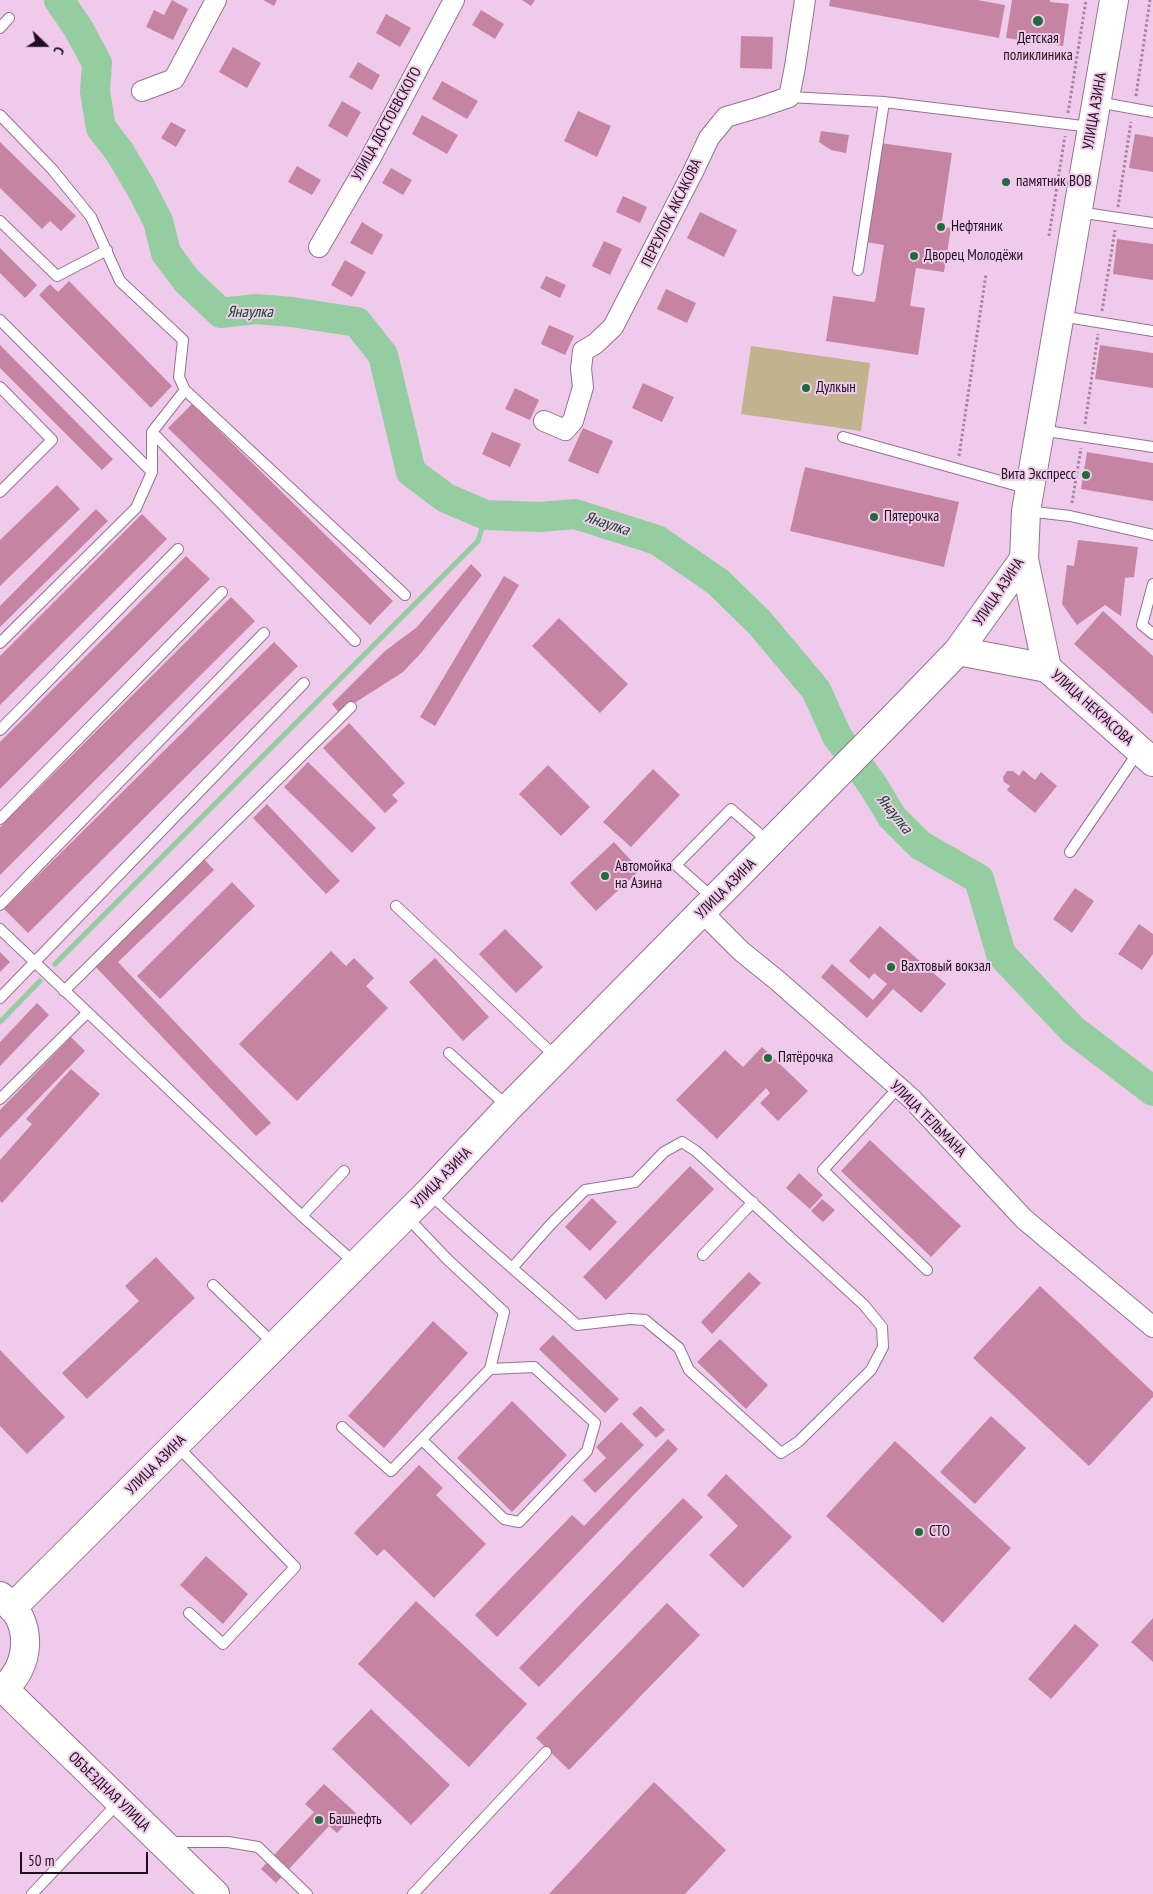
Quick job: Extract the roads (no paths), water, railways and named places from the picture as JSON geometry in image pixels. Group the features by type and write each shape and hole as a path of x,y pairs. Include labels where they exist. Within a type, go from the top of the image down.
{"street":[{"path":"142,91 174,79 216,0"},
{"name":"УЛИЦА ДОСТОЕВСКОГО","path":"319,247 370,159 454,0"},
{"path":"789,96 805,0"},
{"name":"УЛИЦА АЗИНА","path":"6,1602 177,1445 840,774 958,651 1024,560 1028,500 1078,212 1085,118 1114,0"},
{"name":"ПЕРЕУЛОК АКСАКОВА","path":"544,421 566,430 573,421 583,387 581,369 583,351 595,344 613,327 693,172 708,138 726,117 789,96"},
{"name":"УЛИЦА НЕКРАСОВА","path":"1024,560 1047,668 1146,756"},
{"path":"958,651 1047,668"},
{"name":"УЛИЦА ТЕЛЬМАНА","path":"709,907 741,951 778,981 912,1099 1024,1219 1153,1326"},
{"path":"2,1690 8,1686 20,1670 26,1653 25,1633 18,1615 6,1602"},
{"name":"ОБЪЕЗДНАЯ УЛИЦА","path":"2,1690 214,1894"}],"lane":[{"path":"0,28 10,18"},
{"path":"789,96 1085,118 1135,108 1153,112"},
{"path":"858,270 884,102"},
{"path":"0,115 52,169 91,216 120,280 183,340 180,377 185,390 405,595"},
{"path":"1078,212 1153,223"},
{"path":"0,222 57,276 107,250"},
{"path":"1060,316 1153,331"},
{"path":"0,320 152,472"},
{"path":"0,387 52,440 0,492"},
{"path":"0,643 136,508 152,472 152,432 185,390"},
{"path":"1040,430 1153,447"},
{"path":"152,432 355,641"},
{"path":"843,438 958,469 1070,516 1153,535"},
{"path":"0,730 178,549"},
{"path":"1153,584 1142,625 1153,634"},
{"path":"0,818 222,592"},
{"path":"0,904 264,633"},
{"path":"0,998 304,683"},
{"path":"64,990 351,707"},
{"path":"1070,852 1146,756"},
{"path":"709,907 676,865 731,809 770,844"},
{"path":"396,906 558,1058"},
{"path":"0,929 302,1216 356,1264"},
{"path":"0,1099 87,1013"},
{"path":"449,1053 508,1108"},
{"path":"898,1088 823,1170 927,1270"},
{"path":"429,1192 472,1233 577,1325 630,1319 645,1320 679,1348 689,1370 781,1453 798,1442 871,1370 884,1348 882,1327 864,1305 753,1202 696,1151 682,1142 664,1152 634,1182 585,1190 551,1224 513,1267"},
{"path":"302,1216 344,1171"},
{"path":"703,1255 753,1202"},
{"path":"342,1427 391,1471 490,1369 504,1312 447,1259 405,1216"},
{"path":"212,1285 276,1346"},
{"path":"422,1440 504,1519 519,1522 587,1451 595,1424 534,1367 490,1369"},
{"path":"177,1445 295,1567 223,1644 189,1613"},
{"path":"413,1894 546,1752"},
{"path":"32,1894 119,1802"},
{"path":"161,1842 228,1842 258,1847 307,1894"}],"waterway":[{"name":"Янаулка","path":"59,0 78,28 97,63 95,92 101,128 119,151 141,188 158,221 166,253 187,281 221,313 256,309 292,312 357,322 383,355 411,472 446,498 486,515 540,517 575,514 657,540 718,582 760,623 816,690 837,736 872,784 892,817 920,845 979,879 1001,954 1073,1030 1153,1091"},
{"path":"55,964 478,541 486,515"},
{"path":"0,1022 40,981"}],"place":[{"name":"Детская поликлиника","path":"1038,21"},
{"name":"памятник ВОВ","path":"1006,182"},
{"name":"Нефтяник","path":"941,227"},
{"name":"Дворец Молодёжи","path":"914,256"},
{"name":"Дулкын","path":"806,388"},
{"name":"Вита Экспресс","path":"1086,475"},
{"name":"Пятерочка","path":"874,517"},
{"name":"Автомойка на Азина","path":"605,876"},
{"name":"Вахтовый вокзал","path":"891,967"},
{"name":"Пятёрочка","path":"768,1058"},
{"name":"СТО","path":"919,1532"},
{"name":"Башнефть","path":"319,1820"}]}
